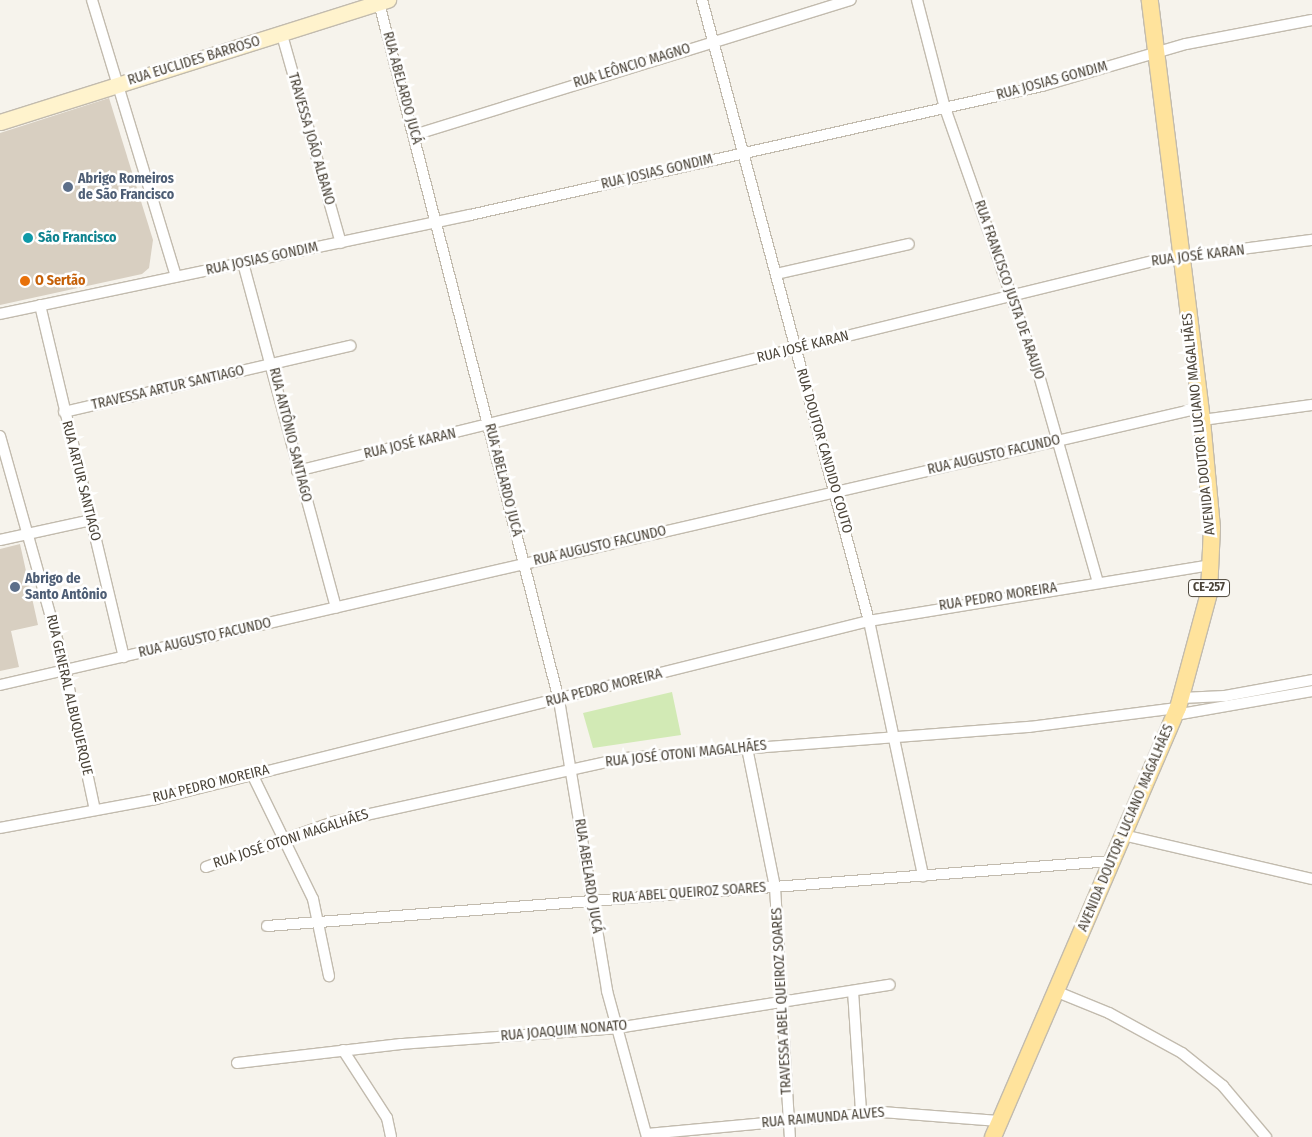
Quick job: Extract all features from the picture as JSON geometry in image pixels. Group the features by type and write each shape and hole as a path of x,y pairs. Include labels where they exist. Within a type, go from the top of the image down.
{"main road":[{"name":"AVENIDA DOUTOR LUCIANO MAGALHÃES","path":"993,1137 1054,991 1178,707 1198,647 1211,565 1201,414 1150,0"}],"street":[{"path":"92,0 176,277"},
{"name":"RUA DOUTOR CANDIDO COUTO","path":"702,0 869,620 896,738 923,876"},
{"name":"RUA LEÔNCIO MAGNO","path":"414,135 852,0"},
{"name":"RUA FRANCISCO JUSTA DE ARAUJO","path":"917,0 945,108 1012,296 1058,440 1098,582"},
{"name":"RUA EUCLIDES BARROSO","path":"0,122 117,84 282,35 384,1"},
{"name":"RUA ABELARDO JUCÁ","path":"384,1 436,223 559,700 617,1028 647,1135"},
{"name":"RUA JOSIAS GONDIM","path":"0,314 436,223 744,151 1042,86 1156,52 1312,20"},
{"name":"TRAVESSA JOÃO ALBANO","path":"282,35 342,243"},
{"name":"RUA JOSÉ KARAN","path":"298,471 1181,256 1312,240"},
{"path":"776,274 909,244"},
{"name":"RUA ANTÔNIO SANTIAGO","path":"243,263 272,364 298,471 336,608"},
{"name":"RUA ARTUR SANTIAGO","path":"40,305 124,657"},
{"name":"TRAVESSA ARTUR SANTIAGO","path":"64,412 350,346"},
{"name":"RUA AUGUSTO FACUNDO","path":"0,686 1058,440 1201,414 1312,405"},
{"name":"RUA GENERAL ALBUQUERQUE","path":"0,436 65,670 95,810"},
{"path":"0,540 91,520"},
{"name":"RUA PEDRO MOREIRA","path":"0,828 95,810 252,774 559,700 869,620 1211,565"},
{"path":"1178,707 1312,680"},
{"path":"1178,707 1312,691"},
{"name":"RUA JOSÉ OTONI MAGALHÃES","path":"206,868 287,838 382,809 624,758 896,738 1178,707"},
{"name":"TRAVESSA ABEL QUEIROZ SOARES","path":"747,748 775,887 780,1001 790,1137"},
{"path":"252,774 287,838 320,921 329,976"},
{"path":"1123,835 1312,879"},
{"name":"RUA ABEL QUEIROZ SOARES","path":"267,926 1112,861"},
{"name":"RUA JOAQUIM NONATO","path":"237,1063 343,1050 617,1028 890,985"},
{"path":"854,990 861,1113"},
{"path":"1054,991 1109,1013 1182,1053 1223,1086 1266,1137"},
{"path":"343,1050 387,1118 391,1137"},
{"name":"RUA RAIMUNDA ALVES","path":"647,1135 861,1113 906,1112 999,1121"}],"green space":[{"path":"672,692 681,735 593,748 583,713"}],"building":[{"name":"Abrigo Romeiros de São Francisco","path":"109,98 153,240 149,268 142,274 0,305 0,133"},
{"name":"Abrigo de Santo Antônio","path":"20,544 38,625 11,631 19,667 0,671 0,549"}],"place":[{"name":"Abrigo Romeiros de São Francisco","path":"68,187"},
{"name":"São Francisco","path":"28,238"},
{"name":"O Sertão","path":"25,281"},
{"name":"Abrigo de Santo Antônio","path":"15,587"}]}
